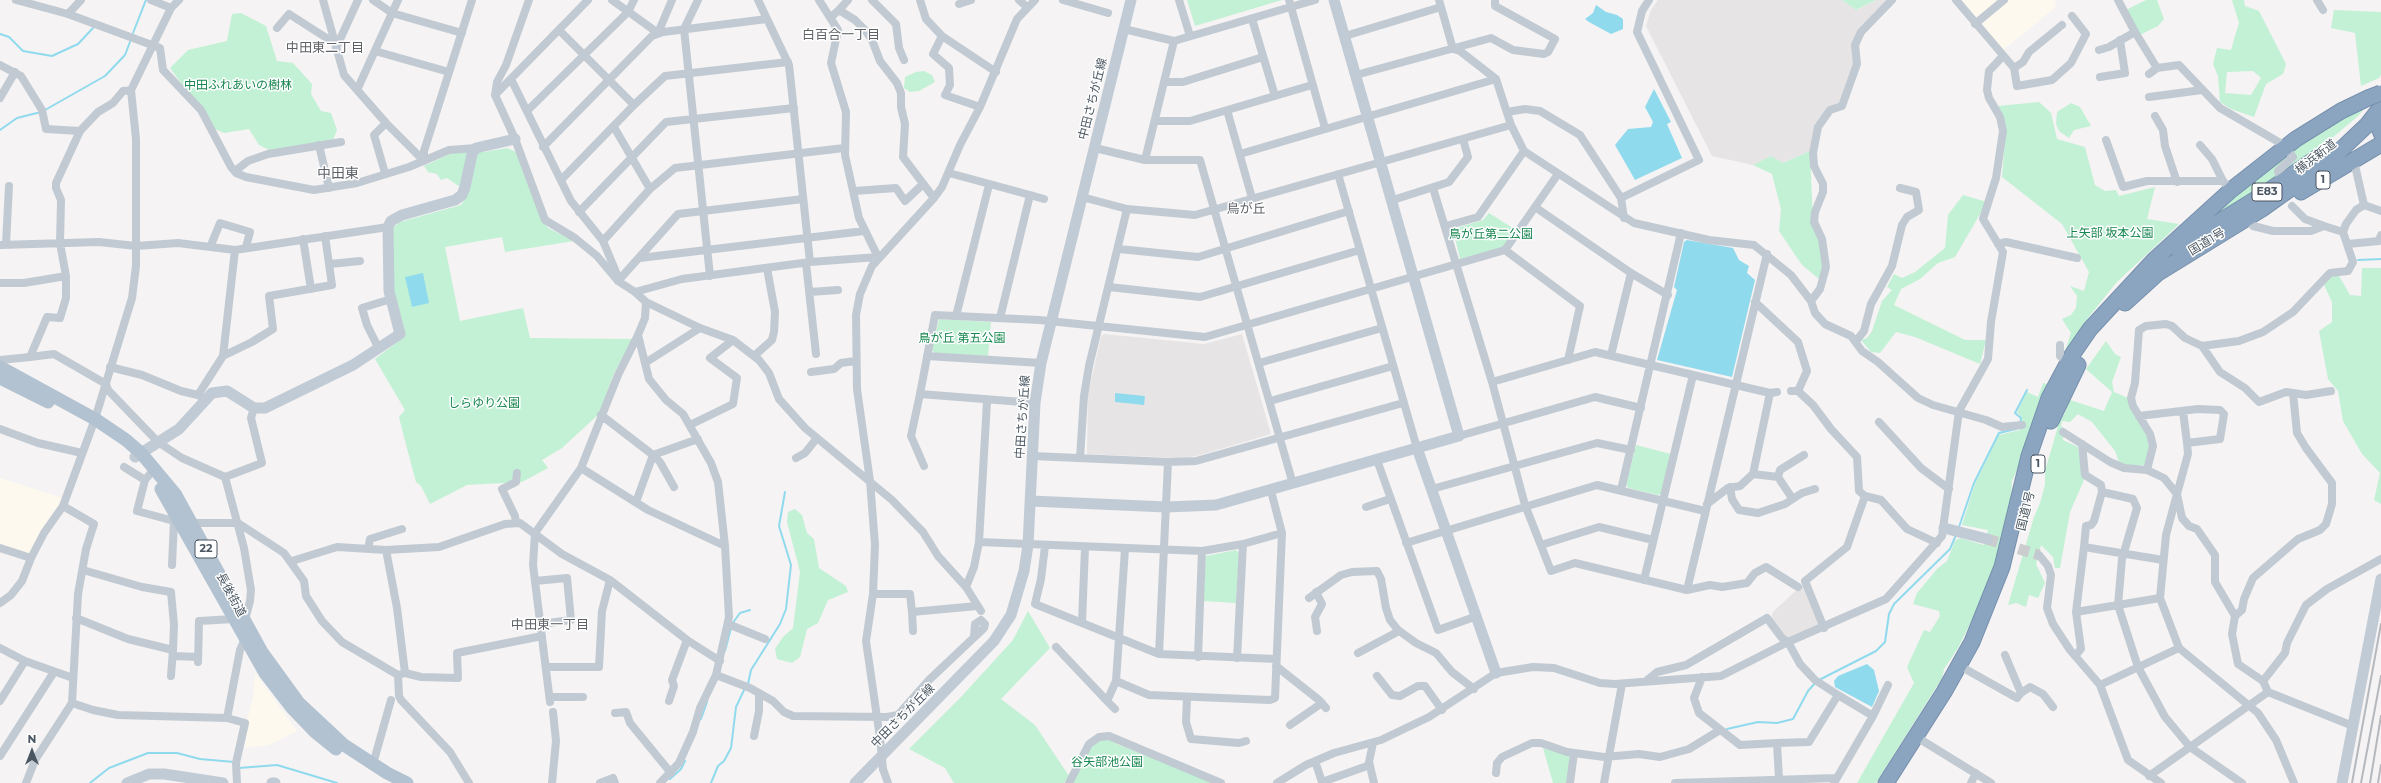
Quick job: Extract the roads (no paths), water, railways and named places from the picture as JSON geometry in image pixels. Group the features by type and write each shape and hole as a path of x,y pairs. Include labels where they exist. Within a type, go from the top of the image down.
{"highway":[{"name":"1","path":"2139,276 2227,186 2296,139 2341,111 2377,94"},
{"name":"横浜新道","path":"2139,276 2185,243 2309,164 2351,128 2377,94"},
{"name":"1","path":"2262,209 2286,200 2354,161 2379,130"},
{"name":"横浜新道","path":"2262,209 2328,162 2379,130"},
{"name":"国道1号","path":"1897,783 1966,670 1994,614 2009,577 2047,433 2056,407 2081,359 2117,312 2158,273 2262,209"},
{"name":"国道1号","path":"1886,783 1944,692 1972,642 1990,602 2002,568 2035,438 2049,398 2068,363 2103,314 2139,276"}],"main road":[{"name":"長後街道","path":"0,367 94,423"},
{"name":"長後街道","path":"0,378 126,440 138,455 176,495 192,523 239,620 245,639 271,682 315,732 339,752 399,782"},
{"name":"長後街道","path":"138,455 148,477 239,620 299,703 335,737 399,782"}],"street":[{"path":"16,0 68,14 160,48 162,70 201,110 235,171 246,177 304,189 328,188 385,174 424,161 449,150 476,148 514,139"},
{"path":"68,14 81,0"},
{"path":"151,0 171,8"},
{"path":"0,603 11,595 22,581 31,558 63,506 76,476 82,453 94,423 132,298 136,277 136,128 131,90 171,8 179,0"},
{"path":"324,0 344,75 386,123 424,161"},
{"path":"336,46 358,0"},
{"path":"373,0 392,13 462,33"},
{"path":"357,90 398,0"},
{"path":"424,161 424,151 472,0"},
{"path":"529,0 506,65 497,82 495,95 514,139 545,220 575,238 597,256 618,281 636,292 646,302 700,328 734,340 754,356 769,373 779,399 817,438 870,481 923,532 938,556 966,587 979,608 912,612"},
{"path":"495,95 588,0"},
{"path":"612,0 658,33"},
{"path":"528,110 628,12 634,0"},
{"path":"658,33 672,0"},
{"path":"698,0 684,29 690,73 710,276"},
{"path":"758,0 788,62 808,238 810,292 816,354"},
{"path":"819,0 838,30 831,63 846,112 844,148 864,231 878,257"},
{"path":"831,17 848,0"},
{"path":"872,0 896,24 899,48 904,60"},
{"path":"919,0 926,19 942,36 996,72"},
{"path":"960,4 971,0"},
{"path":"1019,0 1027,7"},
{"path":"888,783 883,768 866,641 873,594 875,545 870,481 857,389 855,361 856,315 866,277 878,257 934,198 949,173 960,145 996,72 1017,19 1035,0"},
{"path":"1063,0 1108,13"},
{"name":"中田さちが丘線","path":"855,783 969,668 999,635 1011,615 1018,596 1028,545 1035,404 1041,363 1131,0"},
{"path":"1179,0 1190,36"},
{"path":"1124,29 1174,41 1252,18 1290,4 1315,0"},
{"path":"1334,0 1369,117 1459,436"},
{"path":"1453,49 1491,38 1513,50 1544,54 1548,52 1555,39 1494,6 1495,0"},
{"path":"1621,198 1699,160 1637,32 1642,11 1649,0"},
{"path":"1811,301 1820,289 1826,267 1822,239 1814,222 1815,212 1823,192 1823,184 1814,166 1813,153 1818,127 1830,110 1842,106 1857,64 1855,45 1861,32 1892,0"},
{"path":"1956,0 2002,57 2014,68 2017,86 2052,80 2061,74 2071,63 2086,34 2072,16"},
{"path":"1975,24 2004,0"},
{"path":"2118,0 2156,68"},
{"path":"2317,0 2323,10"},
{"path":"1290,4 1325,128"},
{"path":"1344,36 1440,4 1453,49"},
{"path":"839,10 855,20 865,30 872,40 880,62 896,83 901,93 901,107 905,124 902,157 934,198"},
{"path":"277,28 289,14 336,46"},
{"path":"1252,18 1275,96"},
{"path":"543,147 652,36 658,33 684,29 767,19"},
{"path":"2014,68 2022,62 2029,52 2062,25"},
{"path":"559,30 634,104"},
{"path":"2099,50 2109,47 2135,32"},
{"path":"942,36 933,54 948,68 950,85 945,95 980,107"},
{"path":"2100,77 2125,73 2120,40"},
{"path":"1144,160 1155,122 1174,41"},
{"path":"1356,75 1446,49 1460,51 1496,79 1511,125 1524,151 1624,218 1648,227 1709,240 1754,245 1791,275 1811,301 1815,313 1825,324 1851,336 1862,351 1878,362 1918,398 2002,427 2022,425"},
{"path":"375,51 449,72"},
{"path":"1164,82 1183,82 1263,57"},
{"path":"1281,782 1315,761 1334,753 1373,743 1442,710 1496,673 1544,667 1554,668 1600,682 1622,684 1721,676 1788,642 1824,628 1886,599 1942,536 1959,411 1988,359 1991,322 2004,252 1983,219 1996,178 2003,131 2000,117 1989,98 1987,90 1989,72 2002,57"},
{"path":"561,180 614,127 634,104 665,76 788,62"},
{"path":"0,65 21,76 42,110 46,129 80,131"},
{"path":"2148,74 2156,68 2179,65 2220,108 2285,147 2293,157 2278,171 2280,179"},
{"path":"0,98 15,72"},
{"path":"511,79 528,110 543,147 571,201 603,241 616,272 618,281"},
{"path":"1240,154 1496,79"},
{"path":"1155,122 1190,121 1312,85"},
{"path":"30,357 47,316 60,318 66,298 66,276 60,243 61,200 56,188 56,183 80,131 98,112 113,103 123,91 131,90"},
{"path":"2148,97 2202,90"},
{"path":"579,212 666,122 794,108"},
{"path":"1507,112 1525,109 1540,111 1580,136 1621,198 1624,218"},
{"path":"1227,110 1252,198"},
{"path":"2155,116 2163,130 2165,146 2177,182"},
{"path":"385,174 374,135 386,123"},
{"path":"1082,197 1127,210 1195,215 1511,125"},
{"path":"614,127 650,189"},
{"path":"1392,200 1449,182 1468,157 1462,139"},
{"path":"2106,140 2123,187 2147,181 2227,186"},
{"path":"235,171 248,162 268,154 341,142"},
{"path":"318,145 328,188"},
{"path":"2200,145 2212,160 2227,186"},
{"path":"110,368 142,375 181,392 203,398 212,394 227,391 254,408 265,408 353,365 400,334 391,299 388,277 388,226 392,221 402,215 456,200 462,195 472,154 476,148"},
{"path":"603,241 650,189 670,170 844,148"},
{"path":"1095,148 1144,160 1200,160 1294,484"},
{"path":"1446,226 1478,216 1524,151"},
{"path":"2354,161 2364,204"},
{"path":"949,173 1044,199"},
{"path":"1338,174 1417,448 1496,673"},
{"path":"924,466 911,436 935,315 1051,322 1205,337 1372,290 1505,250 1558,174"},
{"path":"854,191 896,188 905,201 923,184"},
{"path":"956,316 989,185"},
{"path":"9,186 3,245 99,242 136,246 178,243 234,250 388,226"},
{"path":"1433,188 1446,226 1456,265 1492,382 1525,506 1551,571 1575,564 1687,590 1710,585 1722,587 1747,583 1755,573 1766,567 1798,586"},
{"path":"1856,341 1864,331 1871,304 1892,266 1902,225 1907,216 1919,210 1916,192 1912,189 1900,188"},
{"path":"1000,318 1030,196"},
{"path":"618,281 678,214 803,199"},
{"path":"2364,204 2381,211"},
{"path":"2343,232 2356,210 2364,204"},
{"path":"2202,346 2239,341 2252,337 2280,322 2304,302 2330,273 2348,271 2353,262 2343,232 2305,219 2292,206"},
{"path":"1535,207 1632,273 1668,295"},
{"path":"1080,458 1084,396 1127,210"},
{"path":"1119,249 1198,257 1349,211"},
{"path":"2248,217 2253,226 2273,231 2306,232 2324,226"},
{"path":"211,246 220,223 250,232 246,247"},
{"path":"640,258 864,231"},
{"path":"1621,490 1652,365 1681,234"},
{"path":"2348,244 2379,241 2381,235"},
{"path":"223,356 252,342 273,329 269,296 332,285 325,236"},
{"path":"303,239 311,289"},
{"path":"1998,244 2006,242 2077,258"},
{"path":"138,455 179,429 203,398 223,356 234,250"},
{"path":"1109,287 1200,297 1360,250"},
{"path":"1505,250 1580,306 1568,360"},
{"path":"1687,590 1766,254"},
{"path":"636,292 682,279 808,262 878,257"},
{"path":"330,264 360,261"},
{"path":"754,356 772,340 774,332 775,312 767,268"},
{"path":"1611,355 1632,273"},
{"path":"0,283 24,283 66,276"},
{"path":"810,292 838,290"},
{"path":"379,349 367,325 362,308 391,299"},
{"path":"583,697 550,700 535,581 533,554 535,533 581,468 618,374 638,335 644,318 646,302"},
{"path":"1755,302 1798,342 1808,371 1794,391 1813,405 1831,429 1857,457 1859,491 1865,496 1881,500 1907,529 1937,543"},
{"path":"2147,470 2153,446 2150,434 2133,406 2131,398 2135,383 2139,330 2146,326 2166,324 2172,326 2185,338 2202,346 2220,372 2245,388 2259,402 2279,393 2306,395 2331,391"},
{"path":"645,363 700,328"},
{"path":"1259,363 1382,328"},
{"path":"638,335 649,379 666,400 683,414 690,424 718,482 725,546 728,624 720,661 716,675 700,708 684,753 670,774 660,783"},
{"path":"690,424 733,404 737,378 710,358 734,340"},
{"path":"2060,345 2060,356 2068,363"},
{"path":"1406,543 1597,485 1662,501 1706,507 1730,487 1740,486 1753,474 1774,393 1595,352 1492,382"},
{"path":"0,360 54,354 106,384 108,390 158,442 182,458 225,477 262,463 251,418 254,408"},
{"path":"927,356 1041,363"},
{"path":"811,372 834,370 841,363 855,361"},
{"path":"1270,401 1393,366"},
{"path":"1644,580 1693,375"},
{"path":"2235,616 2242,610 2246,591 2253,578 2298,539 2320,530 2326,524 2329,515 2332,483 2306,448 2297,433 2293,393"},
{"path":"920,394 1035,404"},
{"path":"1031,500 1166,507 1216,505 1271,491 1595,397 1641,408"},
{"path":"966,587 974,567 979,542 987,401"},
{"path":"1033,456 1168,462 1196,461 1403,403"},
{"path":"2139,416 2183,411 2220,410 2224,414 2220,439 2187,443"},
{"path":"2183,411 2188,454 2166,535 2160,598 2179,648 2258,713 2276,740 2294,783"},
{"path":"601,415 653,455 660,462 674,486"},
{"path":"1880,422 1921,468 1949,489"},
{"path":"0,429 38,443 82,453"},
{"path":"2063,432 2124,468 2147,470 2164,478 2177,494 2182,518 2189,526 2197,529 2215,555 2215,582 2235,616 2232,634 2238,664 2263,681 2268,692 2353,726"},
{"path":"796,458 805,453 817,438"},
{"path":"653,455 698,439"},
{"path":"1432,490 1597,443 1631,450"},
{"path":"2075,656 2081,649 2076,612 2086,526 2094,521 2102,492 2101,484 2085,474 2082,444"},
{"path":"636,502 653,455"},
{"path":"1778,476 1780,470 1804,455"},
{"path":"1377,460 1438,630 1477,616"},
{"path":"1159,654 1168,462"},
{"path":"124,467 148,477 138,511 176,519 172,565"},
{"path":"581,468 636,502 682,527 725,546"},
{"path":"516,522 515,516 502,488 516,482 517,473"},
{"path":"1753,474 1778,476"},
{"path":"1778,476 1792,498"},
{"path":"76,618 128,639 198,659 200,621 239,620 250,602 250,590 238,523 225,477"},
{"path":"1730,487 1732,499 1739,510 1758,512 1785,504 1792,498 1815,488"},
{"path":"1116,681 1149,695 1187,698 1270,700 1275,698 1282,533 1271,491"},
{"path":"2102,492 2133,499 2137,508 2124,553 2118,605 2138,667 2165,717 2190,747 2240,783"},
{"path":"1824,628 1805,581 1848,547 1865,496"},
{"path":"1366,507 1390,499"},
{"path":"26,783 35,760 72,703 76,618 83,570 94,524 63,506"},
{"path":"292,561 337,547 386,550 439,547 505,524 516,522 535,533 538,538 562,554 610,580 687,640 720,661"},
{"path":"192,523 238,523 284,553 292,561 304,581 306,596 322,621 342,642 401,674 421,677 458,678 457,653 542,636"},
{"path":"1541,545 1599,527 1653,540"},
{"path":"1944,528 1987,540"},
{"path":"368,549 370,539 402,529"},
{"path":"979,542 1085,548 1202,551 1243,544 1282,533"},
{"path":"1237,658 1243,544"},
{"path":"1045,546 1041,579 1035,604 1159,654 1237,658 1276,663 1324,706 1290,725"},
{"path":"2084,547 2163,560"},
{"path":"0,548 31,558"},
{"path":"1082,622 1085,548"},
{"path":"1107,701 1116,681 1125,549"},
{"path":"386,550 397,608 401,674 399,696 401,700 450,752 469,783"},
{"path":"1198,657 1202,551"},
{"path":"2038,555 2048,566 2051,576 2048,613 2061,638 2100,685 2118,728 2125,755 2150,776 2161,783"},
{"path":"2263,681 2285,653 2287,643 2306,605 2327,589 2381,559"},
{"path":"83,570 142,586 171,592 174,625 171,676"},
{"path":"1308,598 1341,575 1352,572 1377,571 1381,579 1386,608 1390,620 1399,631 1416,643 1436,653 1452,672 1474,689"},
{"path":"535,581 567,578 571,620 541,624"},
{"path":"2342,783 2381,579"},
{"path":"547,667 599,667 602,611 610,580"},
{"path":"1316,592 1322,604 1315,617 1317,631"},
{"path":"873,594 910,594 913,631"},
{"path":"2076,612 2160,598"},
{"path":"1646,681 1657,672 1686,666 1767,618 1782,638 1788,642 1800,664 1817,681 1873,716"},
{"path":"728,624 766,640"},
{"path":"1358,653 1399,631"},
{"path":"716,675 759,693 773,701 784,712 793,716 877,717 898,715 929,680 974,636"},
{"path":"227,718 240,650 245,639"},
{"path":"669,701 674,686 672,680 687,640"},
{"path":"1056,647 1115,709"},
{"path":"0,648 25,661 73,678"},
{"path":"2100,685 2179,648"},
{"path":"2005,655 2021,693"},
{"path":"0,701 25,661"},
{"path":"1966,670 2017,698 2021,693 2030,687 2043,694 2053,707"},
{"path":"0,756 54,672"},
{"path":"1377,676 1392,695 1400,696 1418,686 1425,686 1442,710"},
{"path":"1702,678 1694,698 1695,705 1699,713 1740,745 1809,742 1838,695"},
{"path":"1604,783 1622,684"},
{"path":"1675,783 1779,779 1835,781 1873,716 1888,685"},
{"path":"2150,776 2268,692"},
{"path":"754,736 759,712 759,693"},
{"path":"1187,698 1186,722 1191,739 1239,743 1246,741"},
{"path":"373,764 390,700"},
{"path":"72,703 93,710 118,715 227,718 245,723 236,767 236,783"},
{"path":"552,783 556,741 553,712"},
{"path":"615,713 626,712 630,723 670,774"},
{"path":"1496,773 1497,764 1502,757 1532,743 1541,743 1574,753 1608,756 1639,754 1660,757 1681,752 1720,730"},
{"path":"1069,783 1088,744 1099,737 1109,736 1221,783"},
{"path":"1924,741 1991,783"},
{"path":"1373,743 1369,762 1374,783"},
{"path":"1777,743 1779,779"},
{"path":"1570,783 1574,753"},
{"path":"1315,761 1322,782 1370,765"},
{"path":"127,783 149,774 164,774 223,783"},
{"path":"1971,783 1976,774"},
{"path":"600,783 613,778 615,783"}],"water":[{"path":"1596,5 1606,12 1617,15 1623,19 1623,29 1611,34 1585,19 1593,13"},
{"path":"1654,89 1671,122 1667,124 1682,158 1635,180 1615,145 1628,129 1651,127 1653,122 1645,107"},
{"path":"1687,240 1733,248 1739,260 1749,266 1747,273 1755,280 1732,377 1657,360 1677,290 1674,287 1684,242"},
{"path":"423,273 429,303 412,307 405,277"},
{"path":"1115,393 1145,396 1144,405 1115,402"},
{"path":"1867,664 1874,670 1879,691 1872,707 1835,687 1834,681 1838,676"}],"waterway":[{"path":"133,33 146,0"},
{"path":"0,34 9,37 23,51 52,56 78,44 93,28"},
{"path":"45,110 105,76 125,55 130,42"},
{"path":"0,130 17,118 41,112"},
{"path":"2358,260 2381,259"},
{"path":"2020,424 2021,418 2015,413 2027,390"},
{"path":"1959,527 1974,483 1999,433 2016,429"},
{"path":"748,684 751,670 780,624 786,609 791,565 779,526 785,492"},
{"path":"1819,680 1876,651 1885,642 1889,614 1894,604 1950,549 1956,535"},
{"path":"732,624 740,613 750,610"},
{"path":"725,651 731,628"},
{"path":"1727,729 1758,722 1777,723 1793,719 1808,691 1816,682"},
{"path":"711,783 718,766 724,761 731,748 736,707 745,688"},
{"path":"701,719 707,702"},
{"path":"90,783 109,768 148,753 177,753 200,759 234,762"},
{"path":"670,779 681,769 685,761"},
{"path":"239,768 277,765 337,783"}],"tunnel":[{"path":"1987,539 2039,555"}],"railway":[{"path":"2352,783 2381,624"},
{"path":"2361,783 2381,676"},
{"path":"2370,783 2381,716"},
{"path":"2378,783 2381,765"}],"district":[{"name":"白百合一丁目","path":"841,35"},
{"name":"中田東二丁目","path":"325,48"},
{"name":"中田東","path":"338,174"},
{"name":"鳥が丘","path":"1246,209"},
{"name":"中田東一丁目","path":"550,625"}],"park label":[{"name":"中田ふれあいの樹林","path":"238,85"},
{"name":"上矢部 坂本公園","path":"2110,233"},
{"name":"鳥が丘第二公園","path":"1491,234"},
{"name":"鳥が丘 第五公園","path":"962,338"},
{"name":"しらゆり公園","path":"484,403"},
{"name":"谷矢部池公園","path":"1107,762"}]}
